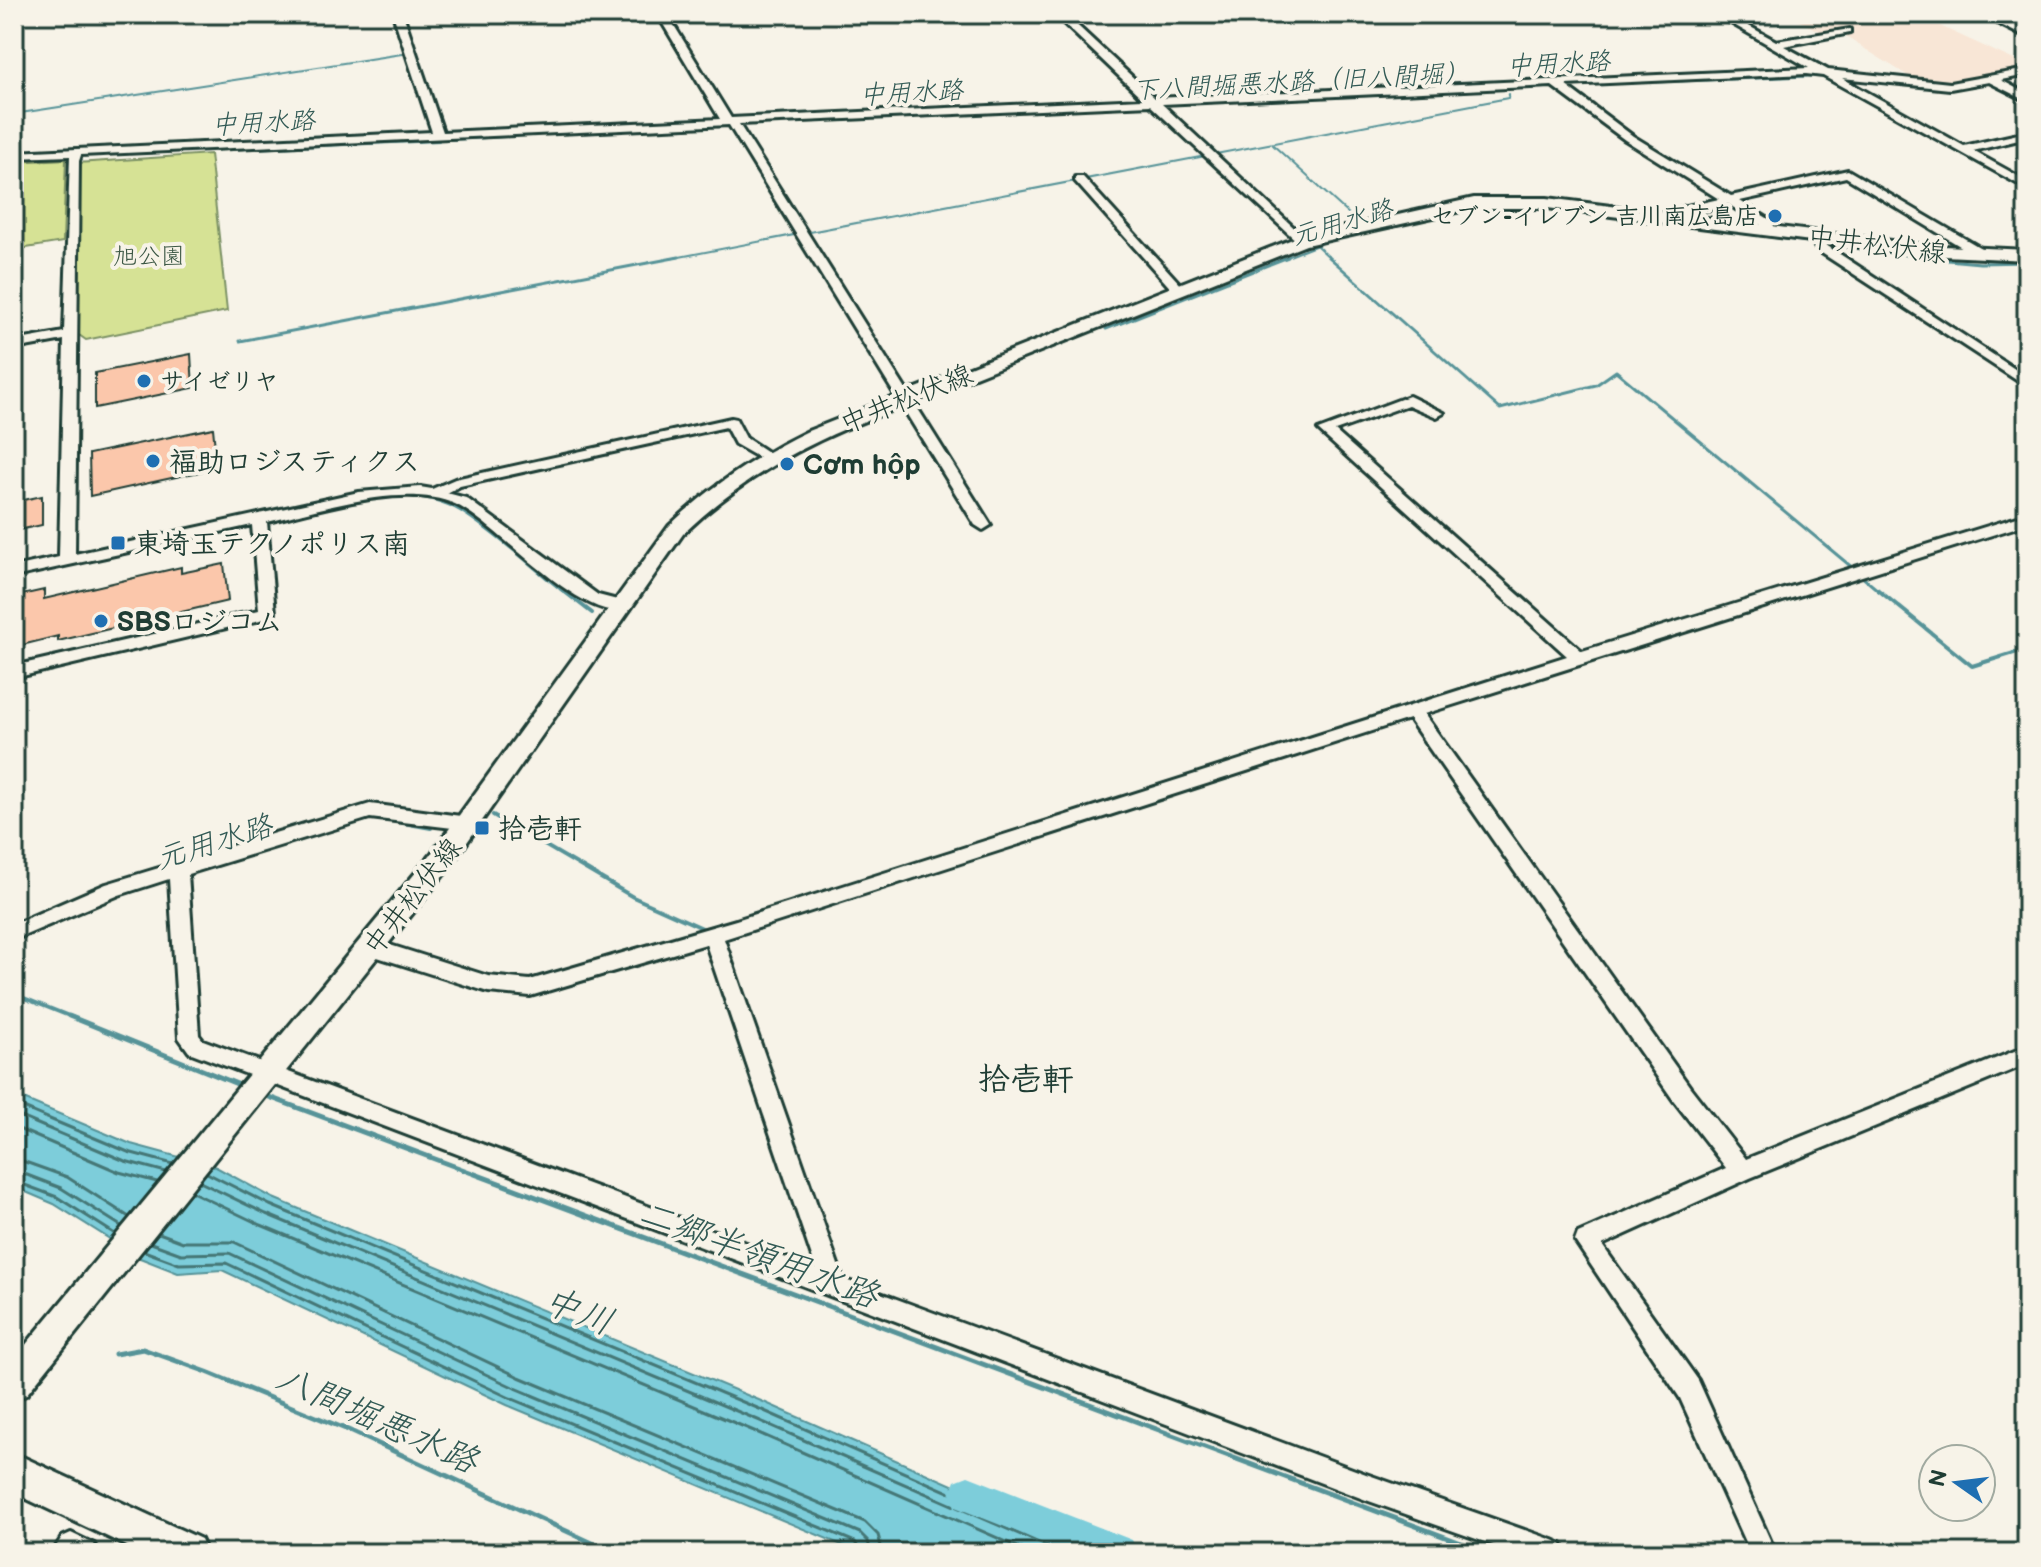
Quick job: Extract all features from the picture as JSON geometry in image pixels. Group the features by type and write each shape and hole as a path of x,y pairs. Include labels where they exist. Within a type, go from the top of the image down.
{"highway":[{"path":"14,1473 187,1553"}],"main road":[{"name":"中井松伏線","path":"14,1384 469,823 619,606 676,530 728,482 768,457 905,398 1301,241 1414,215 1496,201 1547,203 1815,237 1982,254 2027,255"}],"street":[{"path":"398,14 439,135"},
{"path":"662,14 983,525"},
{"path":"1059,14 1301,241"},
{"path":"1720,14 2027,186"},
{"path":"1984,14 2027,35"},
{"path":"1774,45 1846,31"},
{"path":"14,155 75,155 731,121 1819,72 1950,86 2027,72"},
{"path":"1991,79 2027,98"},
{"path":"1560,86 1629,138 1768,224 1770,231"},
{"path":"1962,150 2027,135"},
{"path":"67,561 69,335 75,155"},
{"path":"1669,218 1673,213 1848,173 1982,254"},
{"path":"1079,179 1178,289"},
{"path":"1815,237 1821,247 2027,383"},
{"path":"14,345 69,335"},
{"path":"1437,413 1409,400 1325,430 1579,658"},
{"path":"436,493 455,483 731,422 740,441 768,457"},
{"path":"14,572 379,493 436,493 473,508 592,599 619,606"},
{"path":"14,672 267,613 259,520"},
{"path":"371,947 488,984 530,988 949,866 1413,711 2019,521 2027,535"},
{"path":"1413,711 1682,1094 1742,1171"},
{"path":"14,932 113,889 370,811 469,823"},
{"path":"178,868 189,1038 196,1046 1366,1487 1553,1553"},
{"path":"713,935 834,1287"},
{"path":"1763,1553 1689,1389 1586,1241 1742,1171 2027,1055"},
{"path":"65,1553 71,1546 85,1553"}],"shaded area":[{"path":"1786,14 1914,14 2027,66 2027,70 1942,85 1918,82 1838,32 1825,34"}],"green space":[{"name":"旭公園","path":"210,154 227,311 86,340 79,335 77,163"},
{"name":"旭公園","path":"66,159 63,242 14,250 14,162"}],"water":[{"path":"14,1095 131,1144 216,1167 273,1198 766,1403 1107,1553 861,1553 507,1405 222,1270 178,1273 140,1258 54,1204 14,1187"}],"building":[{"name":"サイゼリヤ","path":"191,354 193,388 95,408 95,373"},
{"name":"福助ロジスティクス","path":"213,428 217,468 90,496 89,454"},
{"path":"42,496 42,525 14,531 14,502"},
{"name":"SBSロジコム","path":"224,564 228,601 58,641 58,636 14,647 14,603 17,596 44,590 44,599 181,567 181,573"}],"waterway":[{"path":"14,114 408,53 409,56"},
{"name":"下八間堀悪水路（旧八間堀）","path":"1564,86 1820,76 2027,191"},
{"name":"下八間堀悪水路（旧八間堀）","path":"1012,111 1555,87"},
{"path":"669,259 1508,98 1509,94"},
{"name":"下八間堀悪水路（旧八間堀）","path":"739,124 987,113"},
{"name":"中用水路","path":"440,132 699,120"},
{"name":"下八間堀悪水路（旧八間堀）","path":"450,140 726,125"},
{"name":"中用水路","path":"429,141 431,126"},
{"name":"下八間堀悪水路（旧八間堀）","path":"83,156 439,141"},
{"name":"中用水路","path":"14,152 183,144"},
{"path":"1273,145 1363,227"},
{"name":"下八間堀悪水路（旧八間堀）","path":"14,159 64,157"},
{"name":"元用水路","path":"1555,209 1926,258"},
{"name":"元用水路","path":"1282,259 1335,238"},
{"path":"1317,246 1331,259"},
{"path":"240,341 679,257"},
{"name":"元用水路","path":"1106,329 1288,257"},
{"path":"1329,257 1500,409 1596,385 1616,371 1854,569"},
{"name":"元用水路","path":"1914,257 1926,258"},
{"name":"元用水路","path":"1926,258 1980,263 2027,262"},
{"name":"元用水路","path":"1926,258 1933,259"},
{"path":"268,522 365,498 416,496 439,501 474,520 563,591"},
{"path":"1860,575 1879,591"},
{"path":"561,589 592,613"},
{"path":"1877,589 1972,666 2027,649"},
{"path":"1684,632 1809,593"},
{"path":"493,815 633,897 709,931"},
{"name":"元用水路","path":"376,818 431,828"},
{"name":"元用水路","path":"117,896 135,890"},
{"name":"二郷半領用水路","path":"14,994 69,1016"},
{"name":"二郷半領用水路","path":"69,1016 74,1018"},
{"name":"二郷半領用水路","path":"69,1016 242,1086"},
{"name":"二郷半領用水路","path":"261,1094 1488,1553"},
{"name":"八間堀悪水路","path":"115,1354 143,1349 207,1372 348,1430 614,1553"},
{"name":"中川","path":"968,1494 1119,1553"}],"place":[{"name":"セブン-イレブン 吉川南広島店","path":"1775,216"},
{"name":"サイゼリヤ","path":"144,381"},
{"name":"福助ロジスティクス","path":"153,461"},
{"name":"Cơm hộp","path":"787,464"},
{"name":"東埼玉テクノポリス南","path":"118,543"},
{"name":"SBSロジコム","path":"101,621"},
{"name":"拾壱軒","path":"482,828"}],"district":[{"name":"拾壱軒","path":"1026,1079"}]}
